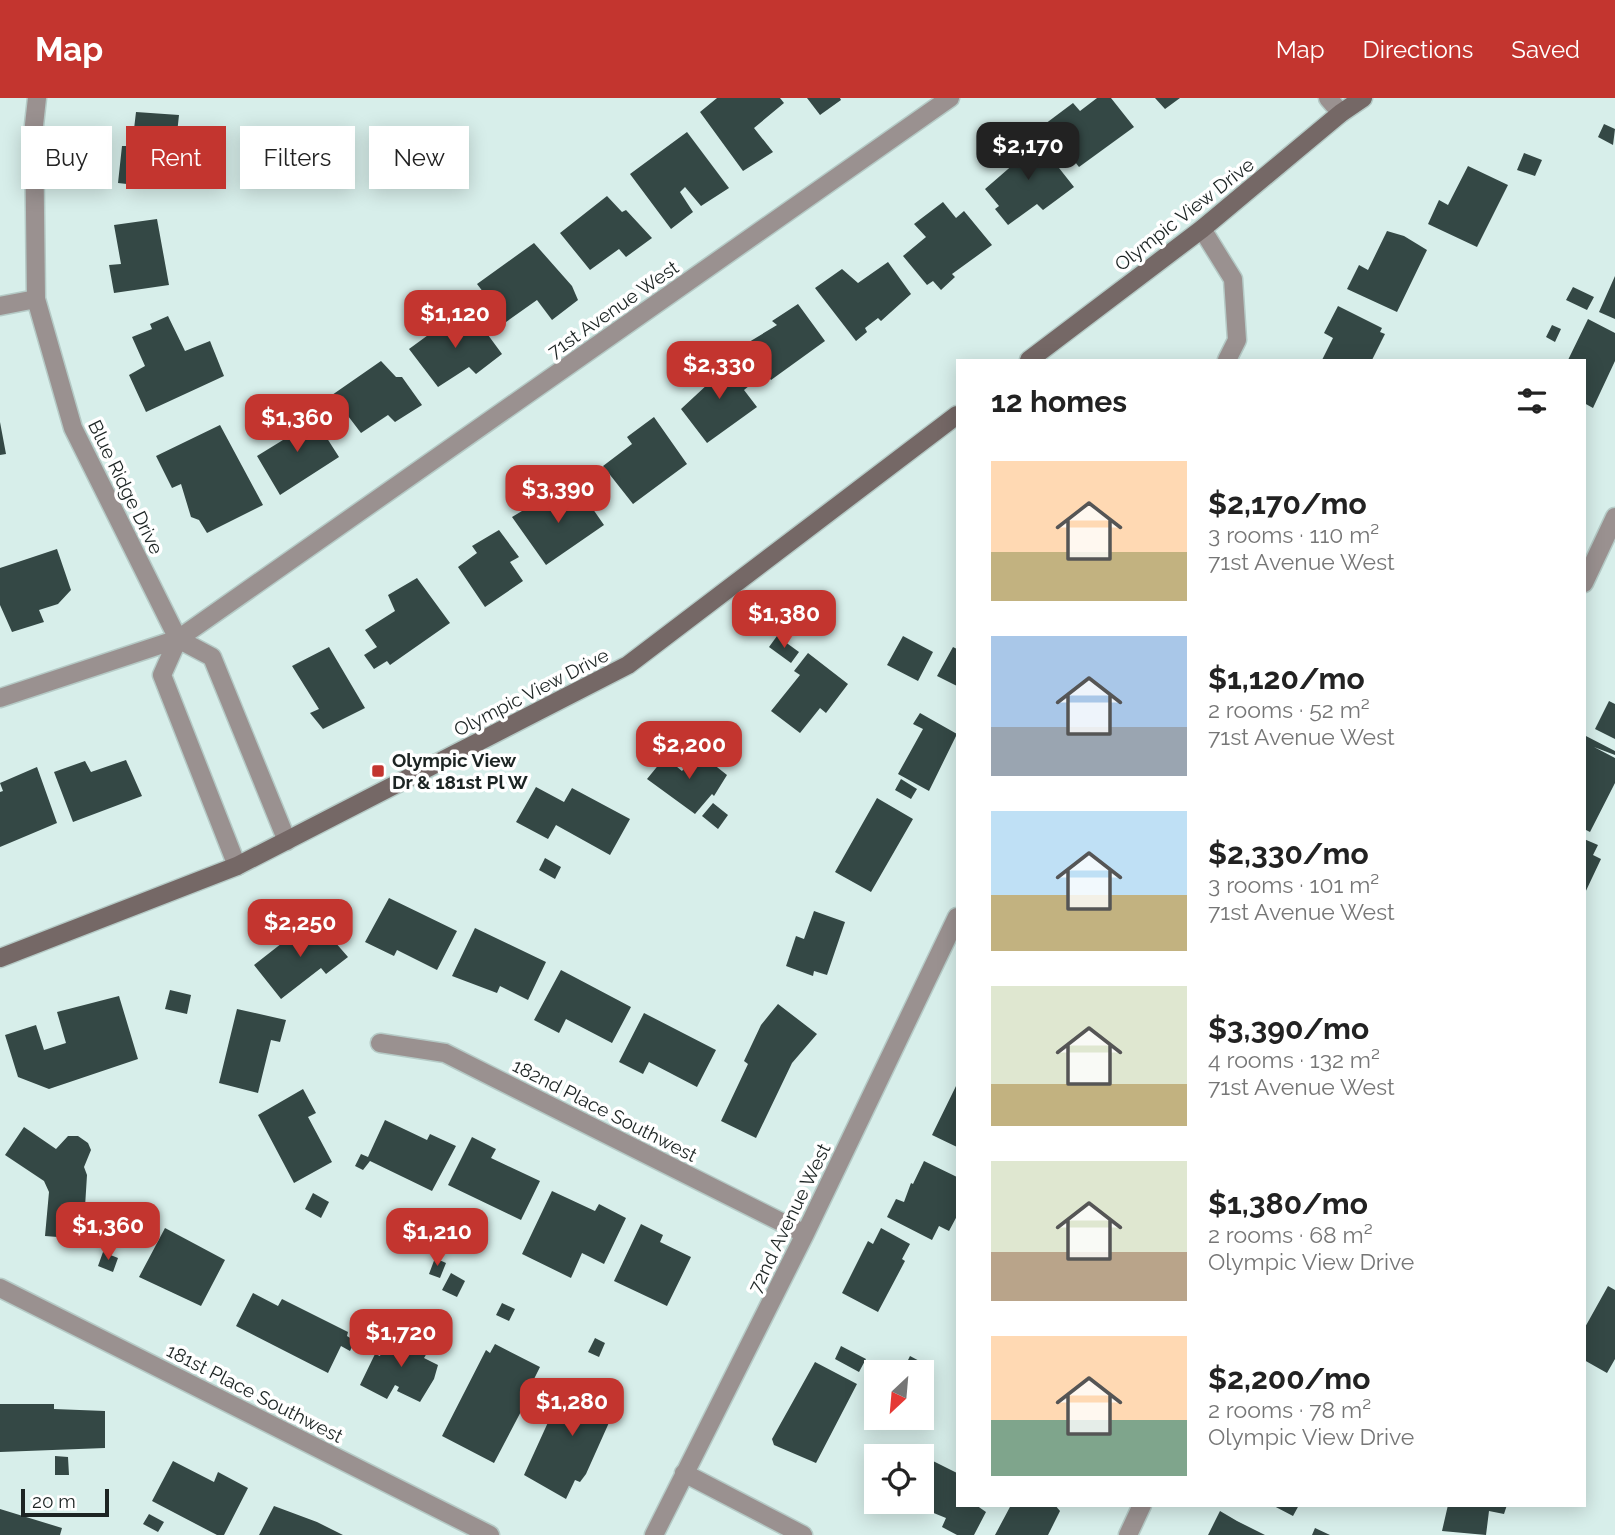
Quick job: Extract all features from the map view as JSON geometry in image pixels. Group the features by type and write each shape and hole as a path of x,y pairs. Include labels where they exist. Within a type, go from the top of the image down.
{"main road":[{"name":"Olympic View Drive","path":"1030,359 1202,229 1341,113 1363,98"},
{"name":"Olympic View Drive","path":"0,958 237,866 628,665 956,416"}],"street":[{"name":"Blue Ridge Drive","path":"37,98 34,125 36,299 73,428 178,639"},
{"name":"71st Avenue West","path":"0,698 178,639 950,98"},
{"path":"1328,98 1341,113"},
{"path":"1202,229 1233,279 1237,340 1228,359"},
{"path":"0,306 36,299"},
{"path":"1586,579 1615,517"},
{"path":"237,866 162,675 178,639 212,657 288,841"},
{"name":"72nd Avenue West","path":"654,1535 805,1234 956,919"},
{"name":"182nd Place Southwest","path":"380,1043 445,1053 805,1234"},
{"name":"181st Place Southwest","path":"0,1288 490,1535"},
{"path":"684,1473 803,1535"},
{"path":"1128,1535 1141,1507"}],"building":[{"path":"717,98 780,98 784,103 754,128 773,152 743,171 700,112"},
{"path":"807,98 840,98 841,100 820,115"},
{"path":"1097,98 1111,98 1134,127 1079,167 1045,124 1073,103 1080,111"},
{"path":"1155,98 1180,98 1165,109"},
{"path":"136,112 179,115 178,126 134,126"},
{"path":"1604,124 1615,129 1613,145 1598,137"},
{"path":"687,132 729,188 701,206 685,187 680,192 693,212 671,229 630,174"},
{"path":"1033,135 1074,187 1043,210 1037,204 1008,225 995,209 999,206 985,189 1015,163 1006,154"},
{"path":"122,146 126,146 126,184 118,183"},
{"path":"1524,153 1542,160 1535,176 1517,170"},
{"path":"1468,166 1508,185 1477,247 1428,224 1439,200 1448,205"},
{"path":"607,196 622,212 626,210 652,238 626,257 619,249 590,270 560,233"},
{"path":"943,202 956,218 964,211 992,245 952,274 955,277 941,290 933,281 927,285 903,256 926,237 914,224"},
{"path":"157,219 169,285 114,293 109,265 121,264 114,225"},
{"path":"1387,231 1404,236 1427,250 1397,312 1347,289 1359,265 1368,270"},
{"path":"534,243 572,286 578,300 552,320 537,300 506,322 477,284"},
{"path":"888,262 911,294 881,321 878,318 865,328 867,332 856,341 815,288 842,269 858,283"},
{"path":"1615,276 1615,319 1599,312"},
{"path":"1573,287 1594,297 1587,310 1566,300"},
{"path":"798,304 825,341 771,380 744,345 777,325 772,321"},
{"path":"1338,306 1382,328 1380,332 1385,334 1372,359 1322,359 1333,338 1324,333"},
{"path":"461,311 473,329 480,324 502,354 476,374 469,367 438,387 409,349"},
{"path":"168,316 185,351 210,341 224,376 146,412 129,375 145,366 132,337 152,329 150,324"},
{"path":"1588,319 1615,333 1615,361 1593,408 1586,404 1586,359 1568,359"},
{"path":"1552,325 1561,329 1555,342 1546,337"},
{"path":"726,357 749,386 744,390 757,407 707,443 681,409 709,383 702,373"},
{"path":"381,361 396,377 402,377 422,405 395,422 388,415 361,433 332,395"},
{"path":"299,414 307,427 316,421 339,457 280,495 257,456 283,440 275,426"},
{"path":"654,417 687,464 633,504 603,466 632,444 627,437"},
{"path":"0,422 6,454 0,455"},
{"path":"220,425 263,505 207,533 199,520 191,517 181,484 172,488 156,456"},
{"path":"579,489 604,525 546,565 512,517 542,499 547,505"},
{"path":"499,530 519,557 510,562 523,581 485,607 458,567 477,553 472,546"},
{"path":"57,549 71,590 58,604 39,610 44,622 12,632 0,605 0,568"},
{"path":"417,578 450,623 390,665 387,661 374,669 364,655 377,647 365,630 395,611 388,595"},
{"path":"777,636 799,652 791,663 769,647"},
{"path":"903,636 933,652 918,681 887,665"},
{"path":"329,647 365,708 323,729 310,713 319,709 292,666"},
{"path":"953,647 956,648 956,686 937,676"},
{"path":"808,653 848,684 826,713 820,708 800,733 771,711 800,675 794,671"},
{"path":"1609,701 1615,704 1615,739 1595,729"},
{"path":"920,713 956,733 929,791 898,774 923,729 913,724"},
{"path":"1586,736 1615,751 1615,755 1594,747 1615,758 1615,783 1590,832 1586,830"},
{"path":"698,752 727,775 714,796 712,794 695,814 647,779 665,757 682,771"},
{"path":"126,760 142,796 73,822 54,772 85,761 91,772"},
{"path":"37,767 57,823 0,847 0,792 3,791 0,783"},
{"path":"901,779 917,789 911,799 895,790"},
{"path":"536,787 564,802 572,788 630,819 610,855 556,825 548,839 516,822"},
{"path":"877,798 913,819 871,892 835,872"},
{"path":"713,803 728,815 718,829 702,816"},
{"path":"1586,840 1598,845 1593,855 1601,859 1586,891"},
{"path":"545,858 561,867 555,879 539,870"},
{"path":"389,898 457,931 437,970 397,950 394,956 365,942"},
{"path":"814,911 845,922 827,975 814,971 813,976 786,966 796,936 804,939"},
{"path":"314,918 348,957 326,974 321,968 281,999 254,965"},
{"path":"475,928 546,962 528,1000 500,986 497,993 452,976"},
{"path":"561,970 631,1007 612,1043 566,1019 559,1033 534,1020"},
{"path":"170,990 191,995 187,1014 165,1009"},
{"path":"119,996 138,1059 49,1089 18,1077 5,1035 36,1025 44,1050 66,1043 57,1012"},
{"path":"778,1004 817,1034 792,1063 756,1138 721,1121 748,1064 744,1061 761,1025"},
{"path":"237,1009 286,1020 280,1042 271,1040 258,1093 219,1083"},
{"path":"644,1013 716,1050 697,1087 649,1062 643,1074 619,1062"},
{"path":"956,1086 956,1147 932,1135"},
{"path":"303,1089 316,1113 308,1117 332,1162 294,1183 258,1115"},
{"path":"385,1120 427,1140 430,1134 456,1146 432,1191 370,1161 363,1170 355,1166 361,1154 368,1157"},
{"path":"24,1127 56,1149 68,1136 78,1136 88,1143 91,1150 84,1167 87,1175 83,1239 45,1236 49,1192 44,1181 5,1155"},
{"path":"472,1137 496,1149 491,1158 540,1181 521,1220 448,1185"},
{"path":"924,1161 956,1177 956,1218 949,1231 939,1226 932,1240 887,1217 896,1199 904,1202 911,1183 913,1184"},
{"path":"552,1191 595,1211 599,1204 626,1218 604,1264 582,1253 571,1278 522,1254"},
{"path":"313,1193 329,1202 321,1218 305,1209"},
{"path":"641,1224 663,1235 660,1242 691,1257 667,1306 614,1281"},
{"path":"165,1228 225,1260 201,1306 139,1277"},
{"path":"881,1228 910,1244 902,1259 905,1261 878,1312 842,1293 868,1241 873,1244"},
{"path":"103,1252 118,1258 113,1272 98,1266"},
{"path":"435,1258 446,1263 440,1278 429,1274"},
{"path":"451,1273 465,1281 457,1297 442,1290"},
{"path":"1608,1286 1615,1290 1615,1359 1607,1373 1586,1361 1586,1325"},
{"path":"253,1293 278,1306 282,1299 348,1332 347,1336 355,1341 350,1351 341,1346 328,1373 236,1326"},
{"path":"502,1303 515,1309 509,1321 496,1315"},
{"path":"393,1330 430,1348 424,1358 438,1365 434,1379 420,1402 397,1391 399,1387 395,1385 387,1399 360,1385 375,1354 380,1356 386,1338 389,1339"},
{"path":"595,1338 605,1343 599,1357 588,1352"},
{"path":"495,1344 540,1367 534,1379 537,1381 494,1463 442,1436 486,1350 490,1353"},
{"path":"841,1346 866,1359 859,1372 835,1359"},
{"path":"815,1362 857,1384 816,1463 774,1445 772,1439"},
{"path":"587,1382 620,1398 586,1474 580,1482 575,1480 566,1499 524,1475 565,1385 582,1393"},
{"path":"0,1404 54,1404 54,1409 105,1411 105,1448 0,1452"},
{"path":"55,1456 68,1457 69,1475 55,1475"},
{"path":"173,1461 214,1482 218,1472 248,1488 224,1535 217,1535 152,1501"},
{"path":"934,1462 956,1472 956,1507 979,1507 986,1512 974,1535 957,1535 942,1527 946,1518 934,1513"},
{"path":"274,1506 317,1522 343,1535 259,1535"},
{"path":"1010,1507 1057,1507 1060,1511 1048,1535 995,1535"},
{"path":"1276,1507 1298,1507 1293,1516"},
{"path":"1448,1507 1506,1507 1504,1514 1489,1511 1486,1535 1442,1531"},
{"path":"0,1509 62,1528 60,1535 0,1535"},
{"path":"1220,1511 1237,1521 1265,1535 1208,1535"},
{"path":"149,1514 164,1522 158,1532 143,1524"},
{"path":"1315,1528 1330,1535 1312,1535"}],"place":[{"name":"Olympic View Dr & 181st Pl W","path":"378,771"}]}
